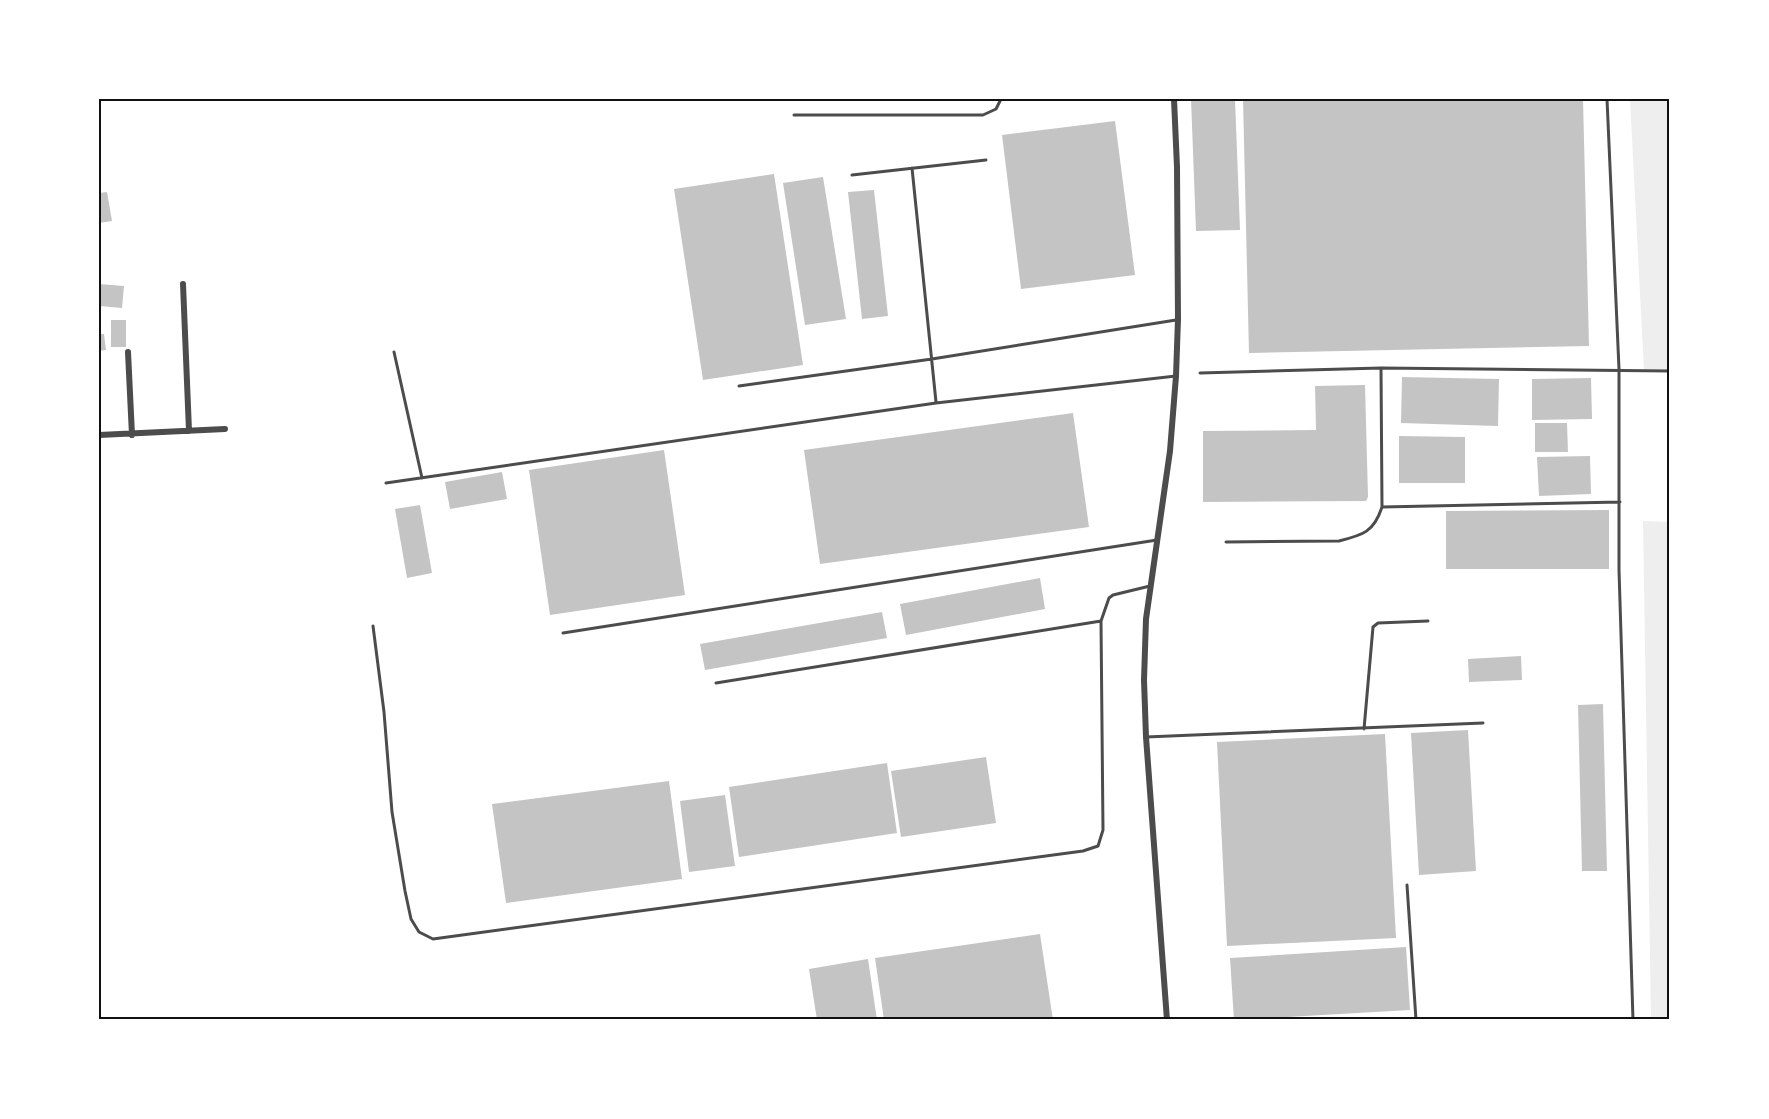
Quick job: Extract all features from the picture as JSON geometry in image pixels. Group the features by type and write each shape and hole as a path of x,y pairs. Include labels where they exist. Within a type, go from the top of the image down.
{"street":[{"path":"1167,1020 1146,737 1144,680 1146,619 1170,451 1176,376 1177,167 1174,99"},
{"path":"183,284 189,431"},
{"path":"128,352 132,435"},
{"path":"99,435 225,429"}],"lane":[{"path":"794,115 983,115 996,109 1001,99"},
{"path":"1607,99 1619,369 1619,570 1633,1020"},
{"path":"852,175 986,160"},
{"path":"912,168 936,403"},
{"path":"739,386 1178,319"},
{"path":"394,352 422,478"},
{"path":"1226,542 1339,541 1368,532 1378,520 1382,507 1381,368"},
{"path":"1200,373 1381,368 1670,371"},
{"path":"386,483 936,403 1176,376"},
{"path":"1382,507 1620,502"},
{"path":"563,633 1158,540"},
{"path":"373,626 385,722 392,812 405,891 411,920 419,932 433,939 1083,851 1098,846 1103,830 1101,621 1109,598 1113,594 1150,586"},
{"path":"716,683 1101,621"},
{"path":"1364,729 1373,627 1378,623 1428,621"},
{"path":"1146,737 1484,723"},
{"path":"1407,885 1416,1020"}],"shaded area":[{"path":"1630,99 1670,99 1670,372 1644,371"},
{"path":"1643,521 1670,522 1670,1020 1651,1020"}],"building":[{"path":"1191,99 1235,99 1240,230 1196,231"},
{"path":"1243,99 1583,99 1589,346 1249,353"},
{"path":"1115,121 1135,275 1021,289 1002,135"},
{"path":"774,174 803,365 703,380 674,189"},
{"path":"823,177 846,319 805,325 783,183"},
{"path":"874,190 888,316 862,319 848,192"},
{"path":"107,192 112,221 99,223 99,193"},
{"path":"99,284 124,286 122,308 99,306"},
{"path":"111,320 126,320 126,347 111,347"},
{"path":"99,334 104,334 106,350 99,351"},
{"path":"1402,377 1499,379 1498,426 1401,423"},
{"path":"1591,378 1592,419 1532,420 1532,379"},
{"path":"1365,385 1368,497 1366,501 1203,502 1203,431 1316,430 1315,386"},
{"path":"1073,413 1089,527 820,564 804,450"},
{"path":"1535,423 1567,423 1568,452 1535,452"},
{"path":"1399,436 1465,437 1465,483 1399,483"},
{"path":"664,450 685,595 550,615 529,470"},
{"path":"1590,456 1591,494 1539,496 1537,457"},
{"path":"502,472 507,499 450,509 445,482"},
{"path":"420,505 432,573 407,578 395,509"},
{"path":"1609,510 1609,569 1446,569 1446,511"},
{"path":"1040,578 1045,609 906,635 900,604"},
{"path":"882,612 887,638 705,670 700,644"},
{"path":"1521,656 1522,680 1469,682 1468,659"},
{"path":"1603,704 1607,871 1582,871 1578,705"},
{"path":"1468,730 1476,871 1419,875 1411,733"},
{"path":"1385,734 1396,938 1227,946 1217,742"},
{"path":"986,757 996,823 901,837 891,771"},
{"path":"887,763 897,833 739,857 729,787"},
{"path":"669,781 682,879 506,903 492,804"},
{"path":"725,795 735,866 689,872 680,801"},
{"path":"1040,934 1053,1020 884,1020 875,958"},
{"path":"1406,947 1410,1010 1234,1020 1230,958"},
{"path":"868,959 877,1020 817,1020 809,969"}]}
